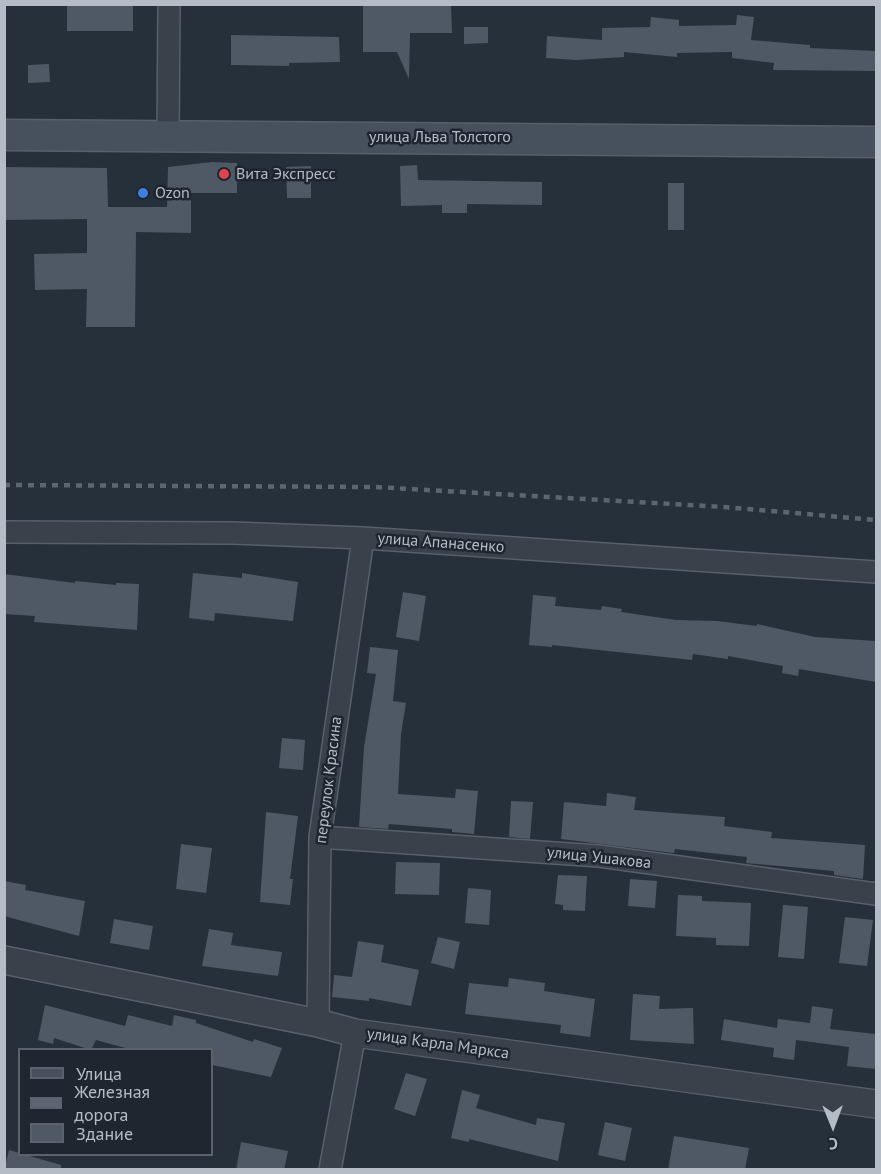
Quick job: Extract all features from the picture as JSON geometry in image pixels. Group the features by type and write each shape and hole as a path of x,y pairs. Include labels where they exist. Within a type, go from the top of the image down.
{"main road":[{"name":"улица Льва Толстого","path":"4,135 492,137 876,142"}],"street":[{"path":"168,137 169,4"},
{"name":"улица Апанасенко","path":"4,532 233,533 363,538 876,572"},
{"name":"переулок Красина","path":"318,1023 320,837 363,538"},
{"name":"улица Ушакова","path":"320,837 600,856 876,894"},
{"name":"улица Карла Маркса","path":"4,960 318,1023 355,1033 876,1104"},
{"path":"330,1170 355,1033"}],"building":[{"path":"67,4 133,4 133,31 67,31"},
{"path":"363,4 451,4 452,33 410,33 409,79 397,52 363,52"},
{"path":"737,15 754,17 751,40 810,45 810,48 876,51 876,71 773,70 774,63 732,58 732,52 677,53 677,57 624,52 624,57 576,60 546,58 547,36 602,40 602,28 650,27 651,17 679,20 679,26 736,25"},
{"path":"464,27 488,27 488,43 464,44"},
{"path":"231,35 339,37 340,62 289,63 289,66 231,65"},
{"path":"49,64 50,82 28,83 28,65"},
{"path":"212,162 237,163 237,193 191,193 191,233 136,232 135,327 86,327 87,289 35,290 34,254 87,253 87,219 4,220 4,167 107,168 108,207 167,207 168,167"},
{"path":"417,165 418,180 542,182 542,205 467,204 467,213 442,213 442,205 401,206 400,166"},
{"path":"311,166 311,198 287,198 286,167"},
{"path":"668,183 684,183 684,230 668,230"},
{"path":"193,573 242,578 242,573 298,582 293,621 215,613 214,621 189,618"},
{"path":"4,574 75,583 75,581 116,585 116,583 139,584 137,630 34,622 35,616 4,614"},
{"path":"403,592 426,596 419,641 396,637"},
{"path":"533,595 556,597 555,606 601,610 602,606 622,609 621,612 676,620 717,621 757,626 757,624 815,637 876,641 876,682 799,669 798,676 782,673 783,666 728,656 728,659 693,654 692,660 552,645 552,647 529,645"},
{"path":"370,647 398,650 393,701 406,703 401,734 398,794 455,798 456,789 478,791 474,834 452,832 452,829 389,824 388,829 359,827 364,747 376,674 367,673"},
{"path":"282,738 305,740 303,770 279,768"},
{"path":"607,793 636,797 634,810 725,817 724,826 772,832 771,838 865,845 863,879 834,875 834,871 746,863 747,857 675,849 674,853 561,839 564,802 606,806"},
{"path":"511,801 533,802 530,839 509,837"},
{"path":"266,812 298,816 290,879 293,879 290,905 260,902"},
{"path":"181,844 212,848 206,893 176,889"},
{"path":"396,862 440,863 439,895 395,894"},
{"path":"558,875 587,876 585,911 563,910 563,905 555,904"},
{"path":"630,879 657,881 655,908 628,906"},
{"path":"4,881 26,885 25,890 85,901 79,936 4,916"},
{"path":"468,888 491,890 489,925 465,923"},
{"path":"678,895 702,896 702,901 751,903 749,946 716,945 716,938 676,936"},
{"path":"783,905 808,907 804,959 778,957"},
{"path":"845,917 873,920 867,966 839,963"},
{"path":"114,919 153,926 149,950 110,943"},
{"path":"209,929 233,933 231,945 282,952 278,976 202,966"},
{"path":"438,937 460,942 454,969 431,963"},
{"path":"358,941 384,945 381,962 419,970 411,1006 369,998 369,1001 332,997 334,975 352,977"},
{"path":"509,978 545,983 544,991 595,999 590,1037 560,1033 561,1025 465,1014 469,983 508,987"},
{"path":"633,994 660,996 659,1009 693,1008 694,1044 630,1040"},
{"path":"45,1005 125,1026 128,1015 172,1026 174,1015 196,1020 196,1023 253,1042 254,1039 282,1048 271,1077 213,1065 213,1048 126,1048 96,1040 92,1048 85,1048 54,1038 53,1044 38,1040"},
{"path":"812,1006 833,1009 830,1029 876,1034 876,1069 847,1066 849,1047 796,1040 794,1060 773,1057 774,1048 721,1040 724,1019 777,1028 778,1019 810,1023"},
{"path":"406,1073 427,1079 415,1116 394,1109"},
{"path":"462,1090 480,1095 476,1108 536,1125 537,1118 565,1123 558,1161 469,1139 469,1142 451,1138"},
{"path":"605,1122 632,1128 625,1161 598,1155"},
{"path":"674,1136 749,1148 745,1170 668,1170"},
{"path":"241,1142 288,1151 284,1170 236,1170"},
{"path":"9,1150 18,1153 18,1156 30,1156 61,1165 61,1170 4,1170"}],"railway":[{"path":"4,485 375,487 724,507 876,520"}],"place":[{"name":"Вита Экспресс","path":"224,174"},
{"name":"Ozon","path":"143,193"}]}
